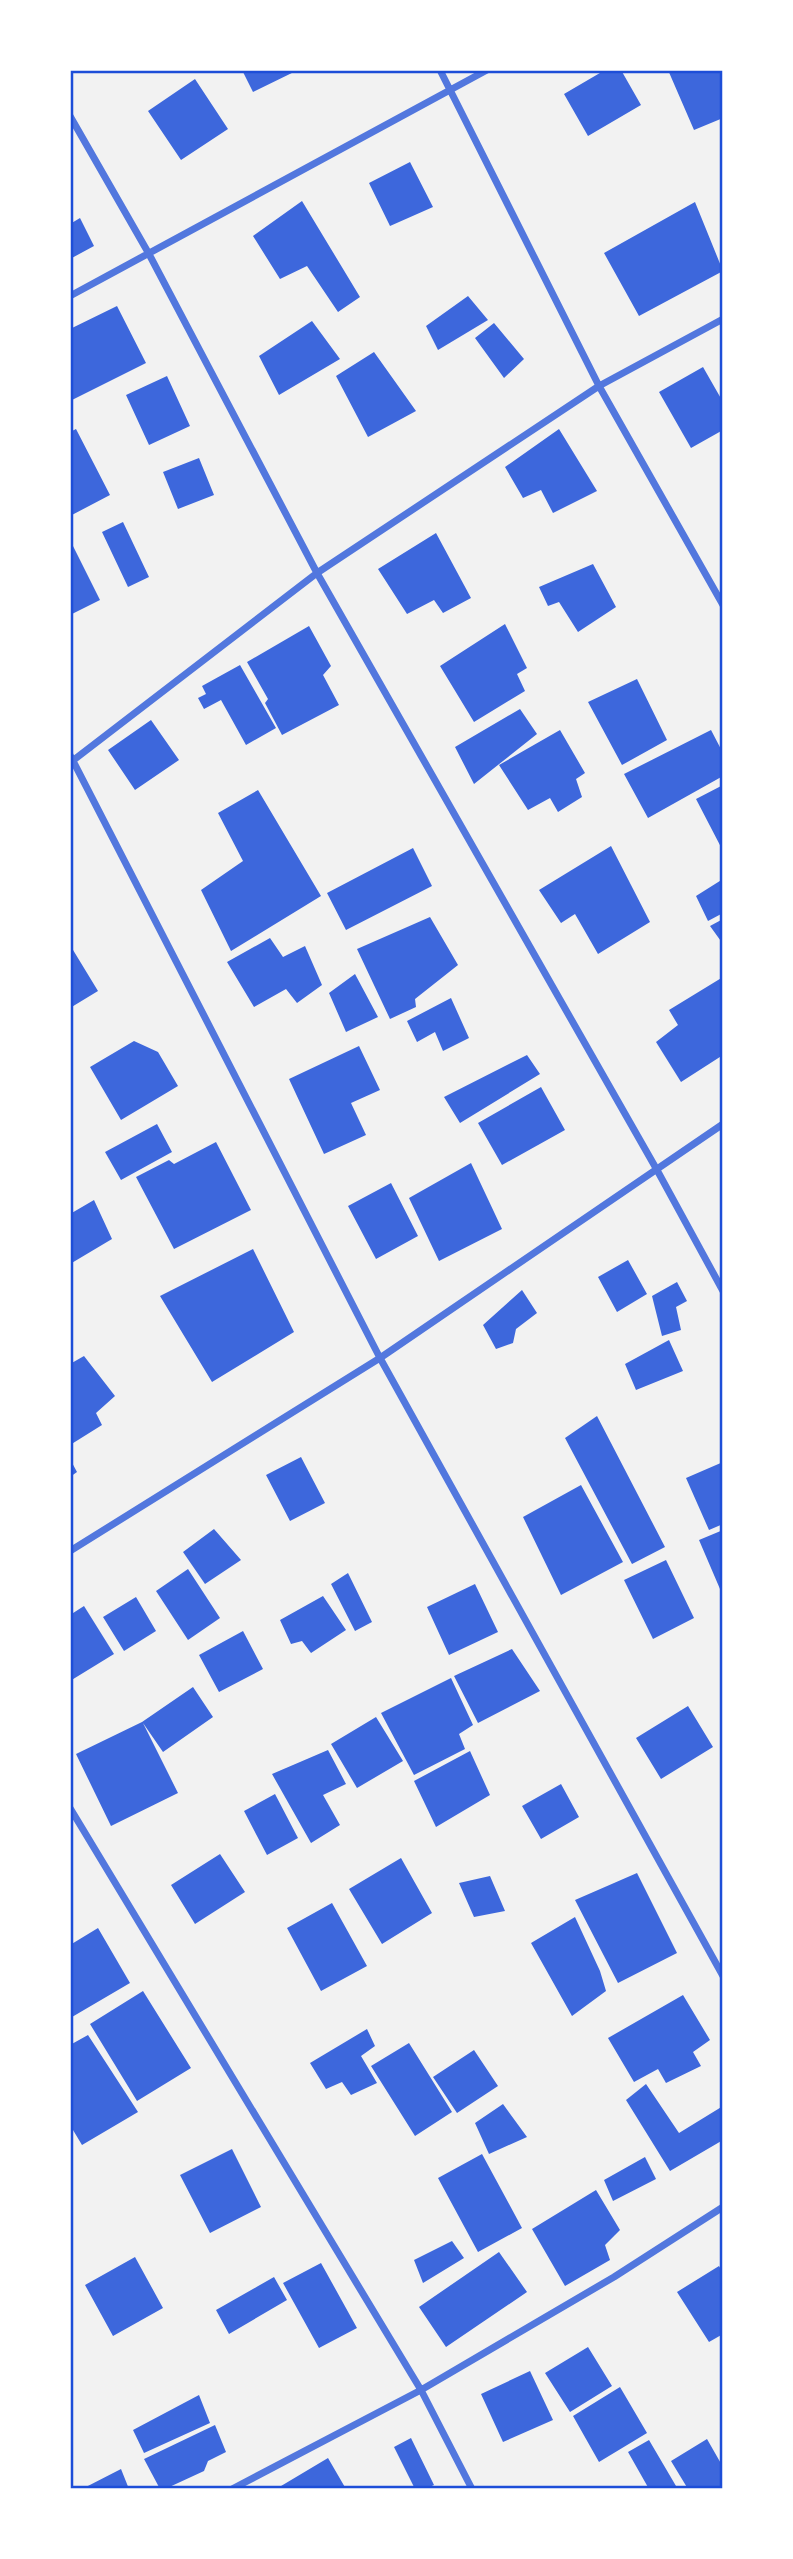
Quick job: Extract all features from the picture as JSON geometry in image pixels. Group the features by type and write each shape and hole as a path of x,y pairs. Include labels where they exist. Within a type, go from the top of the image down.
{"street":[{"path":"440,70 599,386 723,605"},
{"path":"70,296 487,70"},
{"path":"70,116 149,254 317,573 657,1170 723,1291"},
{"path":"723,319 599,386 317,573 71,759 380,1358 723,1976"},
{"path":"70,1551 380,1358 723,1124"},
{"path":"70,1808 421,2390 472,2489"},
{"path":"232,2489 421,2390 614,2277 723,2207"}],"building":[{"path":"242,70 298,70 253,92"},
{"path":"605,70 621,70 641,105 588,136 564,94"},
{"path":"668,70 723,70 723,118 694,130"},
{"path":"195,79 228,129 181,160 148,111"},
{"path":"410,162 433,207 390,226 369,183"},
{"path":"302,201 360,297 338,312 307,266 280,279 253,236"},
{"path":"695,202 723,271 639,316 604,253"},
{"path":"80,218 94,246 70,259 70,224"},
{"path":"468,296 488,320 438,350 426,326"},
{"path":"117,306 146,363 70,401 70,329"},
{"path":"312,321 340,359 279,395 259,356"},
{"path":"494,323 524,359 504,378 475,338"},
{"path":"374,352 416,411 368,437 336,376"},
{"path":"703,367 723,402 723,430 691,448 659,392"},
{"path":"167,376 190,426 149,445 126,395"},
{"path":"76,429 110,495 70,516 70,432"},
{"path":"559,429 597,491 553,513 541,490 523,498 505,467"},
{"path":"199,458 214,495 178,509 163,472"},
{"path":"123,522 149,577 128,587 102,532"},
{"path":"436,533 471,598 443,613 434,600 407,614 378,569"},
{"path":"70,540 100,600 70,615"},
{"path":"593,564 616,607 578,632 559,602 548,606 539,587"},
{"path":"505,624 527,668 517,674 525,691 474,722 440,666"},
{"path":"309,626 331,666 323,675 339,705 282,735 265,703 268,699 247,662"},
{"path":"240,665 276,728 246,745 221,700 204,709 198,698 206,694 202,686"},
{"path":"637,679 667,740 622,765 588,702"},
{"path":"520,709 537,734 474,784 455,747"},
{"path":"151,720 179,760 135,790 108,750"},
{"path":"560,730 585,773 576,779 582,797 558,812 550,798 528,810 499,765"},
{"path":"711,730 723,753 723,776 648,818 624,774"},
{"path":"723,785 723,851 696,799"},
{"path":"258,790 321,896 231,951 201,890 243,861 218,813"},
{"path":"611,846 650,922 598,954 575,914 561,923 539,890"},
{"path":"413,848 432,886 346,930 327,893"},
{"path":"723,879 723,913 708,921 696,896"},
{"path":"430,917 458,965 415,999 416,1007 390,1019 357,949"},
{"path":"723,919 723,944 710,926"},
{"path":"270,938 283,957 305,946 322,985 297,1003 286,989 254,1007 227,962"},
{"path":"70,945 98,991 70,1008"},
{"path":"355,974 378,1017 346,1032 329,993"},
{"path":"723,977 723,1055 681,1082 656,1042 678,1025 669,1010"},
{"path":"451,998 469,1038 443,1051 435,1032 417,1042 407,1021"},
{"path":"134,1041 158,1052 178,1086 121,1120 90,1067"},
{"path":"359,1046 380,1090 351,1103 366,1135 324,1154 289,1079"},
{"path":"527,1055 540,1074 460,1123 444,1097"},
{"path":"541,1087 565,1130 502,1165 478,1123"},
{"path":"157,1124 172,1152 121,1180 105,1152"},
{"path":"216,1142 251,1210 174,1249 136,1177 169,1160 174,1164"},
{"path":"471,1163 502,1229 439,1261 409,1198"},
{"path":"391,1183 418,1236 376,1259 348,1206"},
{"path":"94,1200 112,1239 70,1264 70,1214"},
{"path":"253,1249 294,1332 212,1382 160,1296"},
{"path":"628,1260 647,1294 617,1312 598,1277"},
{"path":"677,1282 687,1301 676,1307 681,1330 662,1336 652,1296"},
{"path":"522,1290 537,1313 516,1329 513,1343 496,1349 483,1325"},
{"path":"669,1340 683,1371 636,1390 625,1364"},
{"path":"84,1356 115,1396 96,1413 102,1425 70,1445 70,1364"},
{"path":"597,1416 665,1547 632,1564 565,1438"},
{"path":"301,1457 325,1503 290,1521 266,1475"},
{"path":"70,1459 77,1472 70,1477"},
{"path":"723,1462 723,1524 709,1530 686,1478"},
{"path":"581,1485 623,1562 561,1595 523,1517"},
{"path":"214,1529 241,1560 205,1584 183,1552"},
{"path":"723,1530 723,1596 699,1540"},
{"path":"666,1560 694,1618 653,1639 624,1580"},
{"path":"188,1569 220,1618 188,1640 156,1591"},
{"path":"348,1573 372,1622 355,1631 331,1584"},
{"path":"475,1584 498,1632 449,1655 427,1607"},
{"path":"323,1596 346,1630 311,1653 302,1641 291,1644 280,1620"},
{"path":"136,1597 156,1631 124,1651 103,1617"},
{"path":"84,1606 114,1654 70,1681 70,1615"},
{"path":"243,1631 263,1669 219,1692 199,1655"},
{"path":"512,1649 540,1691 478,1723 454,1676"},
{"path":"451,1678 473,1725 459,1734 465,1749 414,1775 381,1713"},
{"path":"193,1687 213,1717 163,1752 143,1723 178,1793 111,1826 76,1754 142,1722"},
{"path":"688,1706 713,1747 661,1779 636,1738"},
{"path":"376,1717 403,1761 357,1788 331,1744"},
{"path":"328,1750 346,1784 323,1795 340,1825 311,1843 272,1774"},
{"path":"470,1751 490,1795 436,1827 414,1781"},
{"path":"561,1784 579,1817 541,1839 522,1806"},
{"path":"275,1794 298,1838 267,1855 244,1811"},
{"path":"220,1854 245,1892 195,1924 171,1885"},
{"path":"401,1858 432,1913 382,1944 349,1889"},
{"path":"637,1873 677,1953 618,1983 575,1900"},
{"path":"490,1876 505,1911 474,1917 459,1883"},
{"path":"332,1903 367,1966 321,1991 287,1928"},
{"path":"575,1917 600,1971 606,1991 572,2016 531,1943"},
{"path":"98,1928 130,1983 72,2017 70,1945"},
{"path":"143,1991 191,2068 137,2101 90,2024"},
{"path":"683,1995 710,2040 693,2052 701,2066 666,2083 658,2069 634,2082 608,2038"},
{"path":"367,2029 375,2046 361,2056 377,2083 351,2095 342,2082 326,2089 310,2063"},
{"path":"88,2035 138,2112 82,2145 70,2125 70,2045"},
{"path":"409,2043 452,2112 415,2136 371,2066"},
{"path":"474,2050 498,2086 457,2113 433,2077"},
{"path":"646,2084 679,2133 723,2106 723,2140 670,2171 626,2100"},
{"path":"503,2104 527,2137 489,2154 475,2123"},
{"path":"232,2149 261,2207 210,2233 180,2175"},
{"path":"482,2154 522,2228 478,2252 438,2178"},
{"path":"645,2157 656,2179 613,2201 604,2180"},
{"path":"596,2190 620,2230 605,2245 610,2260 565,2286 532,2229"},
{"path":"452,2241 464,2258 423,2283 414,2260"},
{"path":"499,2252 527,2292 446,2347 419,2307"},
{"path":"135,2257 163,2308 113,2336 85,2285"},
{"path":"321,2263 357,2328 319,2348 283,2283"},
{"path":"719,2266 723,2273 723,2334 709,2342 677,2292"},
{"path":"274,2277 287,2300 229,2334 216,2310"},
{"path":"588,2347 612,2386 570,2412 545,2373"},
{"path":"530,2371 553,2420 503,2442 481,2394"},
{"path":"620,2387 647,2433 599,2462 573,2416"},
{"path":"199,2395 210,2423 144,2453 133,2430"},
{"path":"215,2425 226,2452 208,2461 204,2471 160,2489 144,2459"},
{"path":"411,2438 434,2485 425,2489 415,2489 394,2447"},
{"path":"707,2439 723,2467 723,2489 688,2489 671,2461"},
{"path":"649,2440 676,2486 672,2489 649,2489 628,2452"},
{"path":"328,2458 346,2489 276,2489"},
{"path":"121,2469 129,2489 82,2489"}]}
